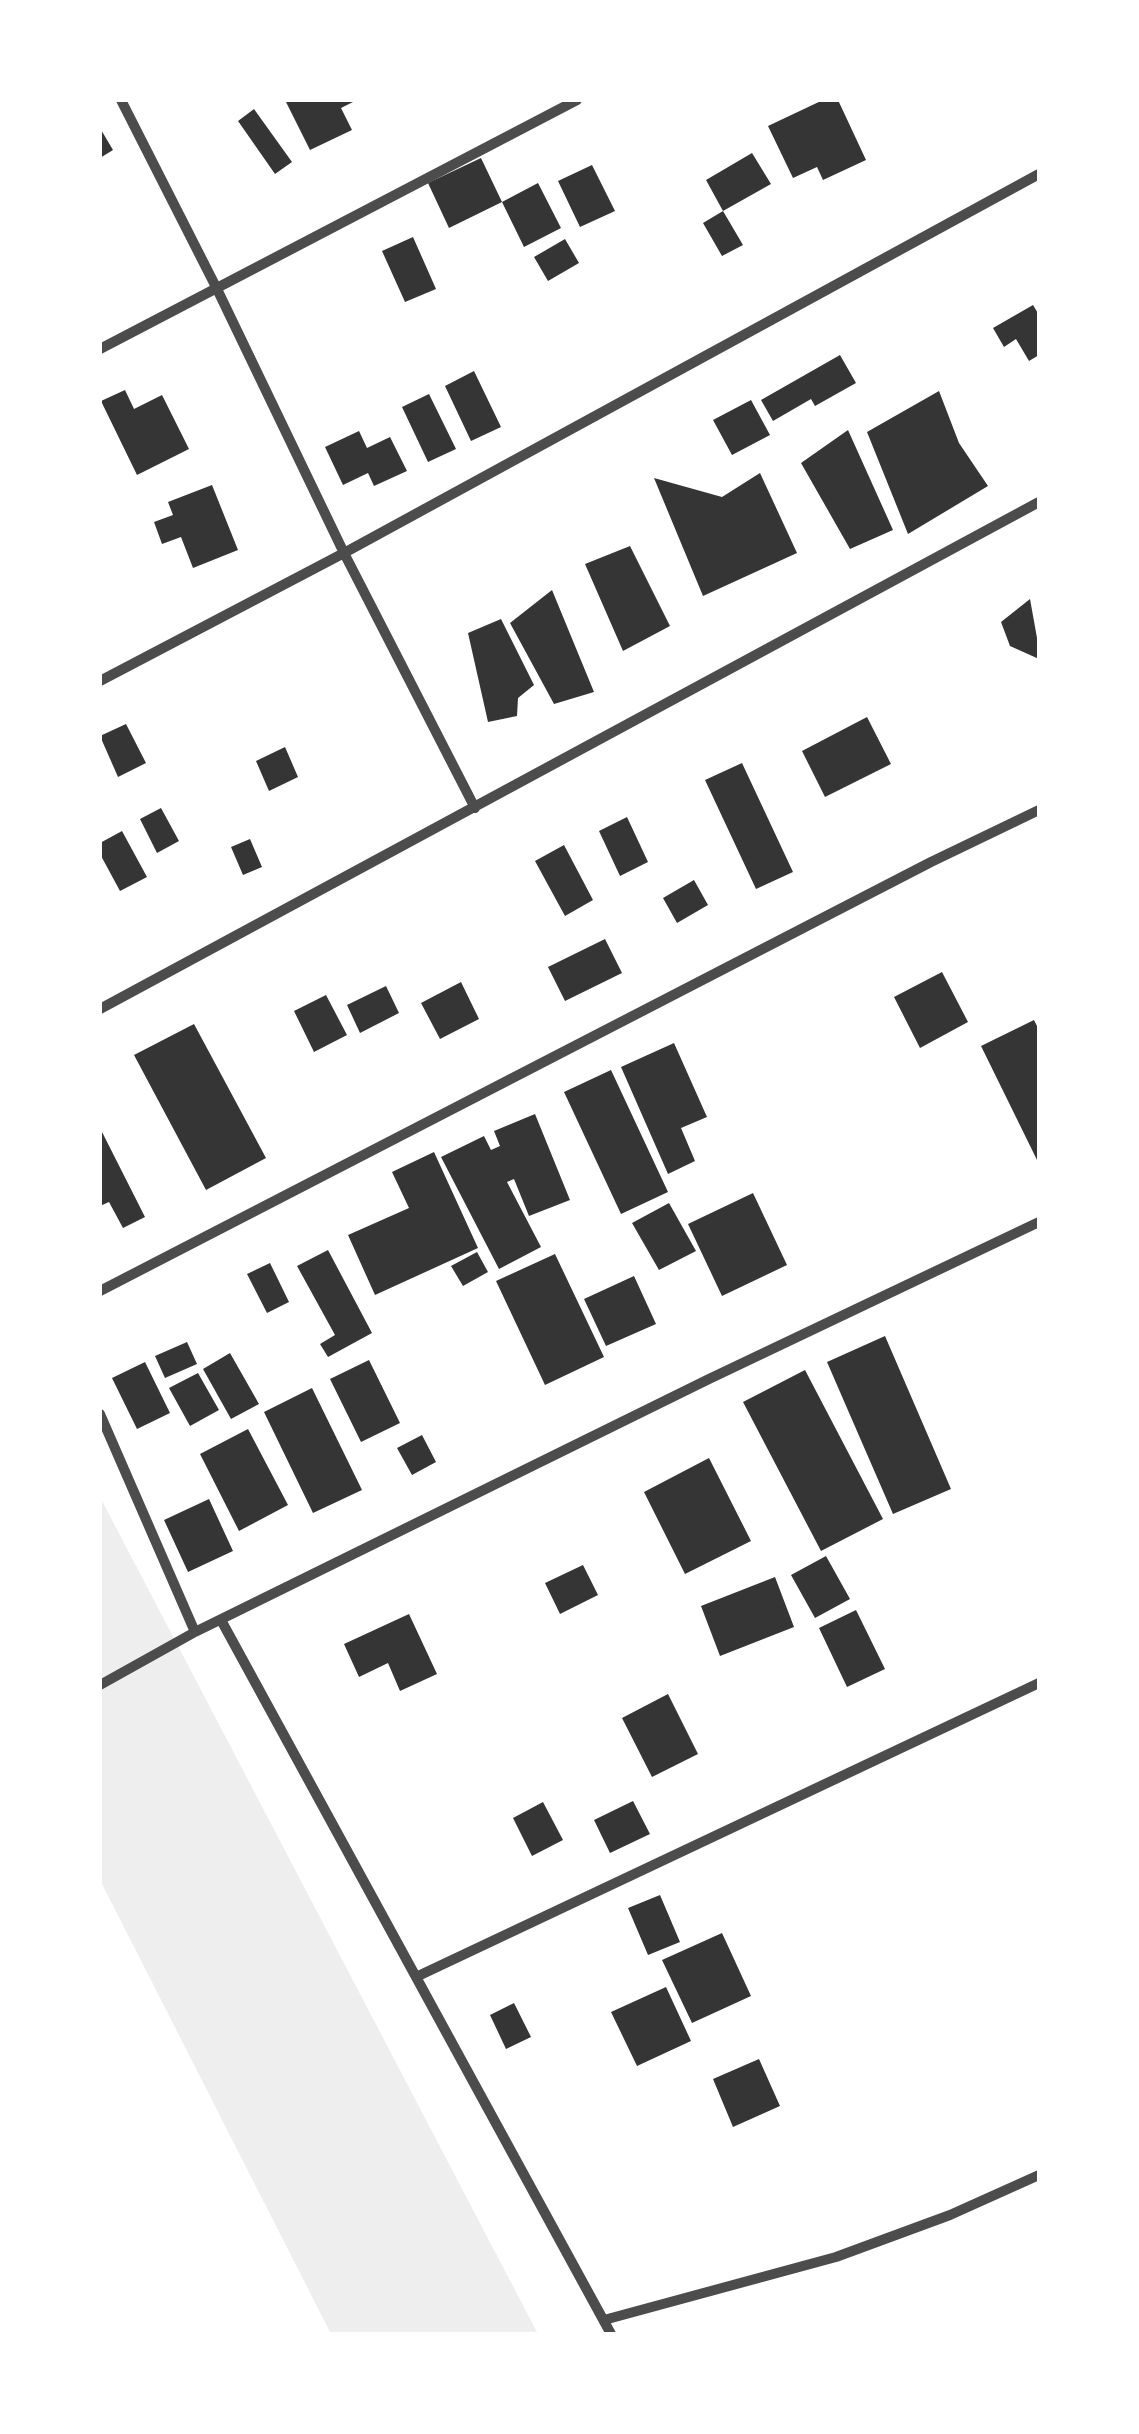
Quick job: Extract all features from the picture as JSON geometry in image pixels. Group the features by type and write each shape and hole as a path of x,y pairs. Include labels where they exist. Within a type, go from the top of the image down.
{"street":[{"path":"121,100 474,808"},
{"path":"100,349 577,100"},
{"path":"100,681 344,553 1039,174"},
{"path":"100,1009 1039,502"},
{"path":"100,1291 913,871 1039,810"},
{"path":"100,1686 195,1632 1039,1222"},
{"path":"100,1414 195,1632"},
{"path":"221,1620 611,2334"},
{"path":"416,1977 1039,1684"},
{"path":"604,2320 836,2257 950,2215 1039,2175"}],"shaded area":[{"path":"100,1497 538,2334 331,2334 100,1880"}],"building":[{"path":"285,100 357,100 341,108 352,130 310,150"},
{"path":"823,100 838,100 866,160 823,180 817,167 793,178 768,126"},
{"path":"254,109 292,162 275,174 238,121"},
{"path":"100,128 113,150 100,158"},
{"path":"752,153 771,184 723,211 706,180"},
{"path":"481,158 502,202 449,228 428,183"},
{"path":"592,165 615,211 580,227 558,181"},
{"path":"538,183 561,228 524,247 502,202"},
{"path":"723,211 743,245 722,256 703,223"},
{"path":"413,237 436,289 405,302 382,251"},
{"path":"565,239 579,263 548,281 534,257"},
{"path":"1033,305 1039,315 1039,355 1029,361 1016,339 1004,347 993,328"},
{"path":"840,355 856,383 815,406 811,399 773,421 761,400"},
{"path":"474,371 501,427 471,441 445,386"},
{"path":"125,390 134,409 162,395 189,449 137,475 101,401"},
{"path":"939,391 959,443 988,486 908,534 867,432"},
{"path":"429,394 456,449 428,462 402,407"},
{"path":"751,400 770,435 732,455 713,420"},
{"path":"848,430 893,530 850,549 801,463"},
{"path":"359,431 367,448 390,437 407,471 374,486 368,473 343,485 325,447"},
{"path":"760,473 797,553 703,596 654,478 722,497"},
{"path":"212,485 238,550 193,568 181,537 162,544 154,522 173,515 168,502"},
{"path":"630,546 670,626 623,651 585,564"},
{"path":"552,590 594,692 554,704 510,623"},
{"path":"1030,599 1039,659 1010,646 1001,622"},
{"path":"501,619 534,685 518,698 517,716 488,722 468,633"},
{"path":"867,717 891,764 825,797 802,751"},
{"path":"126,724 146,763 118,777 100,736"},
{"path":"285,747 298,777 269,791 256,761"},
{"path":"742,763 793,872 756,889 705,780"},
{"path":"161,808 179,841 157,853 140,819"},
{"path":"627,817 648,862 620,876 599,831"},
{"path":"122,831 147,877 120,891 100,854 100,843"},
{"path":"250,839 262,867 243,875 231,847"},
{"path":"564,845 593,900 565,916 535,861"},
{"path":"694,880 708,905 677,923 663,898"},
{"path":"605,939 622,973 565,1001 548,967"},
{"path":"942,972 968,1022 920,1048 894,997"},
{"path":"461,982 479,1019 440,1039 421,1003"},
{"path":"386,986 399,1013 360,1033 347,1005"},
{"path":"326,995 347,1035 314,1052 294,1011"},
{"path":"1034,1020 1039,1030 1039,1164 981,1046"},
{"path":"194,1024 266,1158 206,1190 134,1055"},
{"path":"674,1043 707,1117 681,1128 695,1161 668,1174 621,1067"},
{"path":"611,1070 668,1192 621,1214 564,1092"},
{"path":"535,1114 570,1200 529,1216 514,1179 507,1182 541,1247 499,1269 441,1157 484,1136 491,1150 500,1146 494,1131"},
{"path":"100,1128 145,1217 123,1228 109,1202 100,1206"},
{"path":"434,1152 478,1248 375,1295 348,1235 409,1208 392,1172"},
{"path":"753,1193 787,1265 722,1296 688,1224"},
{"path":"669,1203 696,1251 659,1270 632,1223"},
{"path":"328,1250 372,1333 328,1357 320,1344 335,1335 297,1266"},
{"path":"477,1252 488,1272 463,1286 451,1266"},
{"path":"555,1254 604,1357 545,1385 496,1281"},
{"path":"270,1263 289,1302 267,1313 247,1274"},
{"path":"634,1276 656,1324 606,1346 584,1299"},
{"path":"885,1336 951,1489 893,1514 827,1362"},
{"path":"187,1342 197,1364 165,1378 155,1356"},
{"path":"230,1353 259,1404 231,1419 203,1369"},
{"path":"369,1360 400,1423 361,1442 330,1379"},
{"path":"145,1362 170,1413 137,1429 112,1378"},
{"path":"805,1370 883,1519 821,1551 743,1402"},
{"path":"198,1373 219,1410 190,1426 169,1388"},
{"path":"312,1388 362,1490 313,1513 264,1412"},
{"path":"248,1429 288,1505 239,1531 200,1454"},
{"path":"422,1435 436,1462 412,1475 397,1448"},
{"path":"709,1458 751,1541 685,1574 644,1492"},
{"path":"209,1499 233,1551 188,1572 164,1520"},
{"path":"826,1556 850,1599 815,1618 791,1575"},
{"path":"583,1565 598,1595 560,1614 545,1583"},
{"path":"775,1577 794,1627 720,1656 701,1606"},
{"path":"856,1610 885,1669 847,1687 819,1628"},
{"path":"409,1614 437,1674 400,1691 388,1663 359,1677 344,1644"},
{"path":"668,1694 698,1754 652,1777 622,1718"},
{"path":"633,1801 650,1834 610,1853 594,1820"},
{"path":"543,1802 563,1840 532,1856 513,1818"},
{"path":"660,1895 680,1942 648,1955 628,1908"},
{"path":"722,1933 751,1996 692,2023 662,1960"},
{"path":"666,1987 691,2041 637,2066 611,2012"},
{"path":"514,2003 531,2037 506,2049 490,2015"},
{"path":"759,2059 780,2106 733,2127 713,2079"}]}
